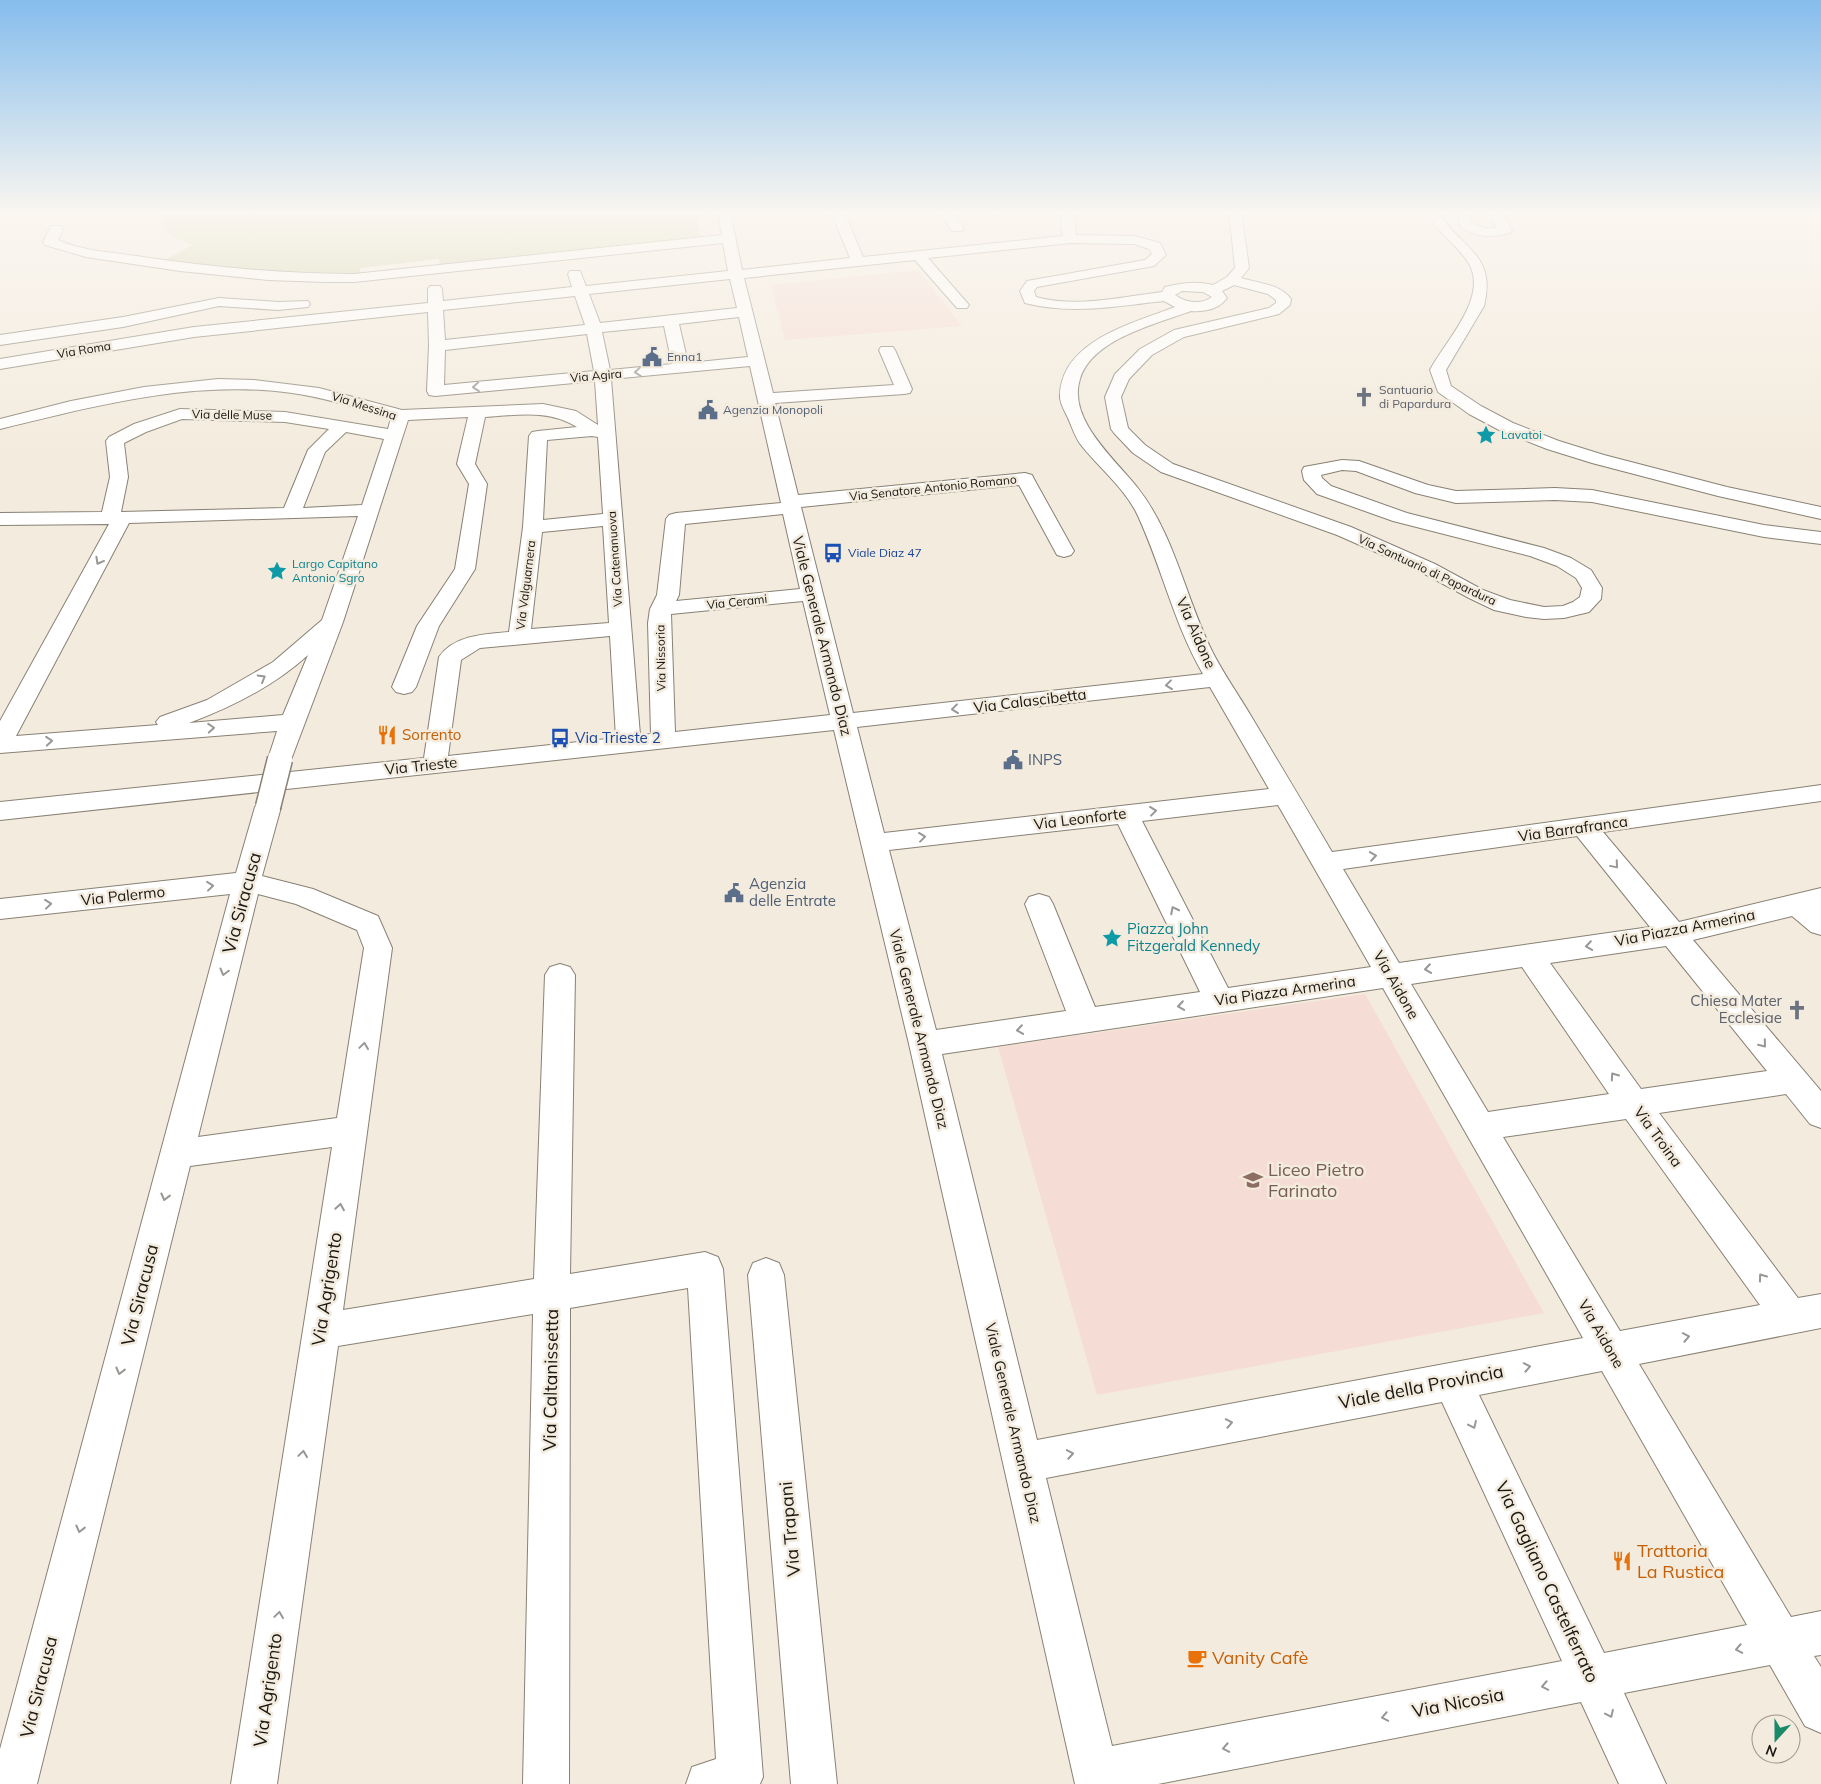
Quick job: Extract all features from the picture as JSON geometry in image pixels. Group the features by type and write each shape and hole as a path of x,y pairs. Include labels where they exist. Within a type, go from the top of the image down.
{"street":[{"path":"205,306 209,299 214,295"},
{"path":"436,295 437,346 745,312"},
{"name":"Via Roma","path":"0,364 194,332 552,295"},
{"name":"Via Catenanuova","path":"582,295 594,329 603,376 599,433 613,519 628,743"},
{"name":"Viale Generale Armando Diaz","path":"741,295 842,722 924,1044 1097,1779"},
{"path":"953,295 962,305"},
{"name":"Via Roma","path":"1028,295 1030,300 1043,305 1061,307 1167,296"},
{"name":"Via Aidone","path":"1219,295 1218,301 1207,306 1191,306 1127,330 1091,349 1078,364 1071,380 1068,398 1086,440 1130,490 1147,514 1201,651 1611,1351 1801,1637 1821,1710"},
{"name":"Via Santuario di Papardura","path":"1279,295 1284,299 1283,305 1274,311 1179,333 1146,352 1121,377 1113,397 1120,429 1138,449 1168,468 1344,531 1428,568 1476,594 1502,605 1526,611 1544,613 1564,612 1581,607 1590,599 1592,588 1584,574 1564,562 1537,552 1400,516 1324,490 1313,480 1311,471 1342,465 1359,466 1422,489 1456,497 1556,494 1592,496 1764,531 1821,538"},
{"path":"1480,295 1476,310 1461,335 1442,359 1438,370 1444,388 1475,410 1499,423 1553,445 1725,492 1821,512"},
{"path":"1167,296 1178,303 1191,306"},
{"path":"0,340 133,319 219,302 278,306 317,302"},
{"path":"128,343 133,319"},
{"path":"670,320 681,368"},
{"name":"Via Agira","path":"437,346 435,391 756,361"},
{"path":"766,399 904,389 887,350"},
{"name":"Via Messina","path":"0,424 63,408 134,394 213,384 289,388 333,395 401,415 332,622 292,722 280,759"},
{"path":"401,415 544,409 570,415 599,433"},
{"path":"404,687 428,626 465,569 478,484 466,464 478,411"},
{"name":"Via delle Muse","path":"0,744 116,518 119,477 114,441 140,428 180,414 285,416 395,435"},
{"path":"291,514 317,450 343,426"},
{"name":"Via Valguarnera","path":"435,764 450,657 474,642 519,637 533,527 538,436 599,433"},
{"name":"Via Senatore Antonio Romano","path":"676,519 1025,479 1064,551"},
{"path":"0,519 291,514 368,510"},
{"path":"533,527 613,519"},
{"name":"Via Nissoria","path":"663,740 659,623 668,595 676,519"},
{"name":"Via Cerami","path":"662,609 812,594"},
{"path":"138,733 216,705 281,667 332,622"},
{"path":"519,637 620,629"},
{"name":"Via Calascibetta","path":"842,722 1217,679"},
{"path":"0,744 292,722"},
{"name":"Via Trieste","path":"0,811 628,743 842,722"},
{"name":"Via Siracusa","path":"14,1784 280,759"},
{"name":"Via Barrafranca","path":"1325,862 1821,793"},
{"name":"Via Leonforte","path":"873,843 1286,796"},
{"path":"1126,814 1219,1000"},
{"path":"1584,827 1821,1114"},
{"name":"Via Palermo","path":"0,909 247,882"},
{"name":"Via Agrigento","path":"247,882 303,896 368,924 378,948 254,1784"},
{"path":"1809,901 1821,925"},
{"name":"Via Piazza Armerina","path":"924,1044 1672,934 1809,901"},
{"path":"1038,904 1085,1020"},
{"name":"Via Troina","path":"1529,955 1633,1103 1806,1314"},
{"name":"Via Caltanissetta","path":"546,1784 552,1293 560,975"},
{"path":"1480,1127 1792,1080"},
{"path":"176,1154 352,1130"},
{"path":"321,1331 705,1269 740,1777 709,1784"},
{"name":"Via Trapani","path":"766,1275 814,1784"},
{"name":"Viale della Provincia","path":"1022,1463 1806,1314"},
{"name":"Via Gagliano Castelferrato","path":"1452,1381 1643,1784"},
{"name":"Via Nicosia","path":"1097,1779 1592,1677 1801,1637"}],"shaded area":[{"path":"774,295 938,295 962,326 785,340"},
{"name":"Liceo Pietro Farinato","path":"1365,994 1544,1313 1097,1395 998,1047"}],"place":[{"name":"Enna1","path":"652,357"},
{"name":"Santuario di Papardura","path":"1364,397"},
{"name":"Agenzia Monopoli","path":"708,410"},
{"name":"Lavatoi","path":"1486,435"},
{"name":"Viale Diaz 47","path":"833,553"},
{"name":"Largo Capitano Antonio Sgro","path":"277,571"},
{"name":"Sorrento","path":"387,735"},
{"name":"Via Trieste 2","path":"560,738"},
{"name":"INPS","path":"1013,760"},
{"name":"Agenzia delle Entrate","path":"734,893"},
{"name":"Piazza John Fitzgerald Kennedy","path":"1112,938"},
{"name":"Chiesa Mater Ecclesiae","path":"1797,1010"},
{"name":"Liceo Pietro Farinato","path":"1253,1180"},
{"name":"Trattoria La Rustica","path":"1622,1561"},
{"name":"Vanity Cafè","path":"1197,1658"}]}
